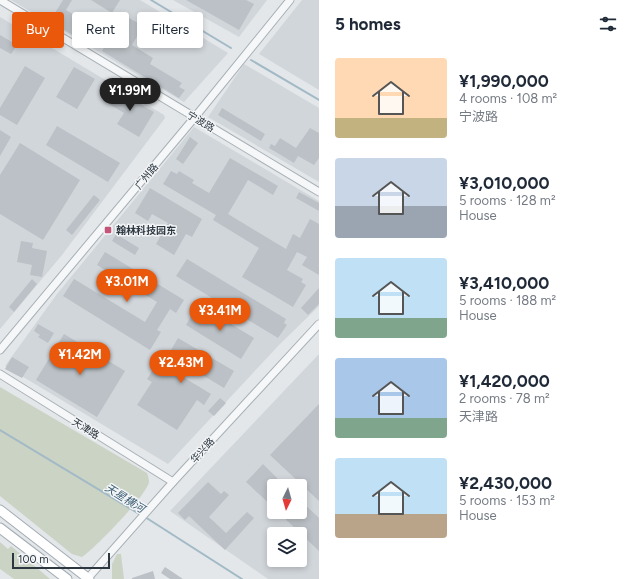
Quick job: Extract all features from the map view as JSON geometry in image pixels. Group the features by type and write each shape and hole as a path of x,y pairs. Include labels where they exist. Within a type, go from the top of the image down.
{"main road":[{"path":"0,510 88,579"},
{"path":"0,528 67,579"}],"street":[{"name":"宁波路","path":"0,0 319,192"},
{"name":"广州路","path":"0,350 195,117 290,0"},
{"name":"华兴路","path":"88,579 173,482 319,324"},
{"name":"天津路","path":"0,374 173,482"}],"shaded area":[{"path":"11,0 140,0 160,12 137,12 137,48 203,48 203,38 228,53 184,102 92,48 129,48 129,12 72,12 72,36 64,31 64,12 31,12"},
{"path":"173,0 267,0 239,37 203,17 203,12 194,12"},
{"path":"302,0 319,0 319,90 259,54"},
{"path":"0,17 12,24 12,48 52,48 164,115 165,118 62,255 0,329"},
{"path":"244,64 319,108 319,182 208,117"},
{"path":"194,127 319,201 319,306 280,344 168,464 5,366 57,294"},
{"path":"319,354 319,579 268,579 170,511"},
{"path":"0,387 147,473 149,482 146,489 108,533 82,557 72,554 0,496"},
{"path":"0,542 8,549 11,546 50,579 14,579 0,569"},
{"path":"117,554 121,554 124,579 112,579 112,564"}],"building":[{"path":"63,0 72,0 66,10 72,14 72,35 64,30 64,12 56,12"},
{"path":"91,0 120,0 113,12"},
{"path":"186,0 246,0 254,4 239,30"},
{"path":"129,18 137,23 137,36 132,45 153,58 150,64 182,83 179,87 185,90 179,98 102,51 104,48 129,48"},
{"path":"0,35 12,42 12,48 15,48 11,54 0,48"},
{"path":"25,66 45,78 17,125 0,115 0,108"},
{"path":"74,67 95,79 77,109 56,97"},
{"path":"112,88 154,112 139,137 117,124 124,113 104,101"},
{"path":"222,108 265,134 261,141 218,115"},
{"path":"57,126 120,163 108,182 46,145"},
{"path":"310,128 319,133 319,158 314,165 298,156 294,163 269,148 271,144 275,146 280,138 296,148"},
{"path":"0,130 11,137 0,156"},
{"path":"190,137 198,143 183,164 176,159"},
{"path":"20,143 80,180 43,240 0,214 0,175"},
{"path":"230,158 278,186 273,195 248,180 228,214 286,249 293,234 300,238 310,219 319,224 319,275 302,265 307,257 297,252 287,270 303,279 301,282 306,285 293,307 242,277 259,248 213,220 216,215 163,184 171,171 177,174 179,171 194,180 192,183 209,193"},
{"path":"150,188 202,219 192,237 186,234 174,255 156,244 168,223 152,214 148,221 135,213"},
{"path":"299,192 319,203 319,211 296,198"},
{"path":"94,195 100,200 72,235 66,230"},
{"path":"116,234 139,248 135,255 112,241"},
{"path":"21,241 33,243 32,248 47,251 42,277 30,275 32,265 17,262"},
{"path":"105,252 184,300 176,313 170,309 157,330 161,332 150,350 63,296 74,279 145,322 157,302 97,265"},
{"path":"187,259 286,319 284,323 287,325 278,338 176,276"},
{"path":"32,279 37,284 14,312 9,307"},
{"path":"319,288 319,304 308,315 301,308"},
{"path":"198,304 254,338 241,359 186,325"},
{"path":"38,324 54,333 48,343 38,337 40,335 34,331"},
{"path":"64,334 125,371 97,417 36,380"},
{"path":"178,338 234,371 224,388 189,367 183,377 211,394 204,405 197,400 177,430 137,405 152,382 147,379 161,358 171,365 178,354 171,350"},
{"path":"12,357 29,367 22,378 5,369"},
{"path":"220,398 226,403 214,416 208,411"},
{"path":"319,404 319,501 307,490 307,479 296,479 270,455"},
{"path":"263,464 278,479 267,479 267,502 246,482"},
{"path":"208,482 221,494 224,491 229,495 209,517 226,533 247,512 254,518 225,550 189,516 185,520 178,513"},
{"path":"307,507 319,518 319,551 307,540 307,527 294,527 285,519 307,519"},
{"path":"165,567 183,579 170,579 161,573"},
{"path":"153,571 155,579 132,579 132,578"}],"waterway":[{"path":"151,0 231,48"},
{"path":"251,60 319,100"},
{"name":"天星横河","path":"0,430 141,515"},
{"name":"天星横河","path":"145,517 242,579"}],"place":[{"name":"翰林科技园东","path":"108,230"}]}
